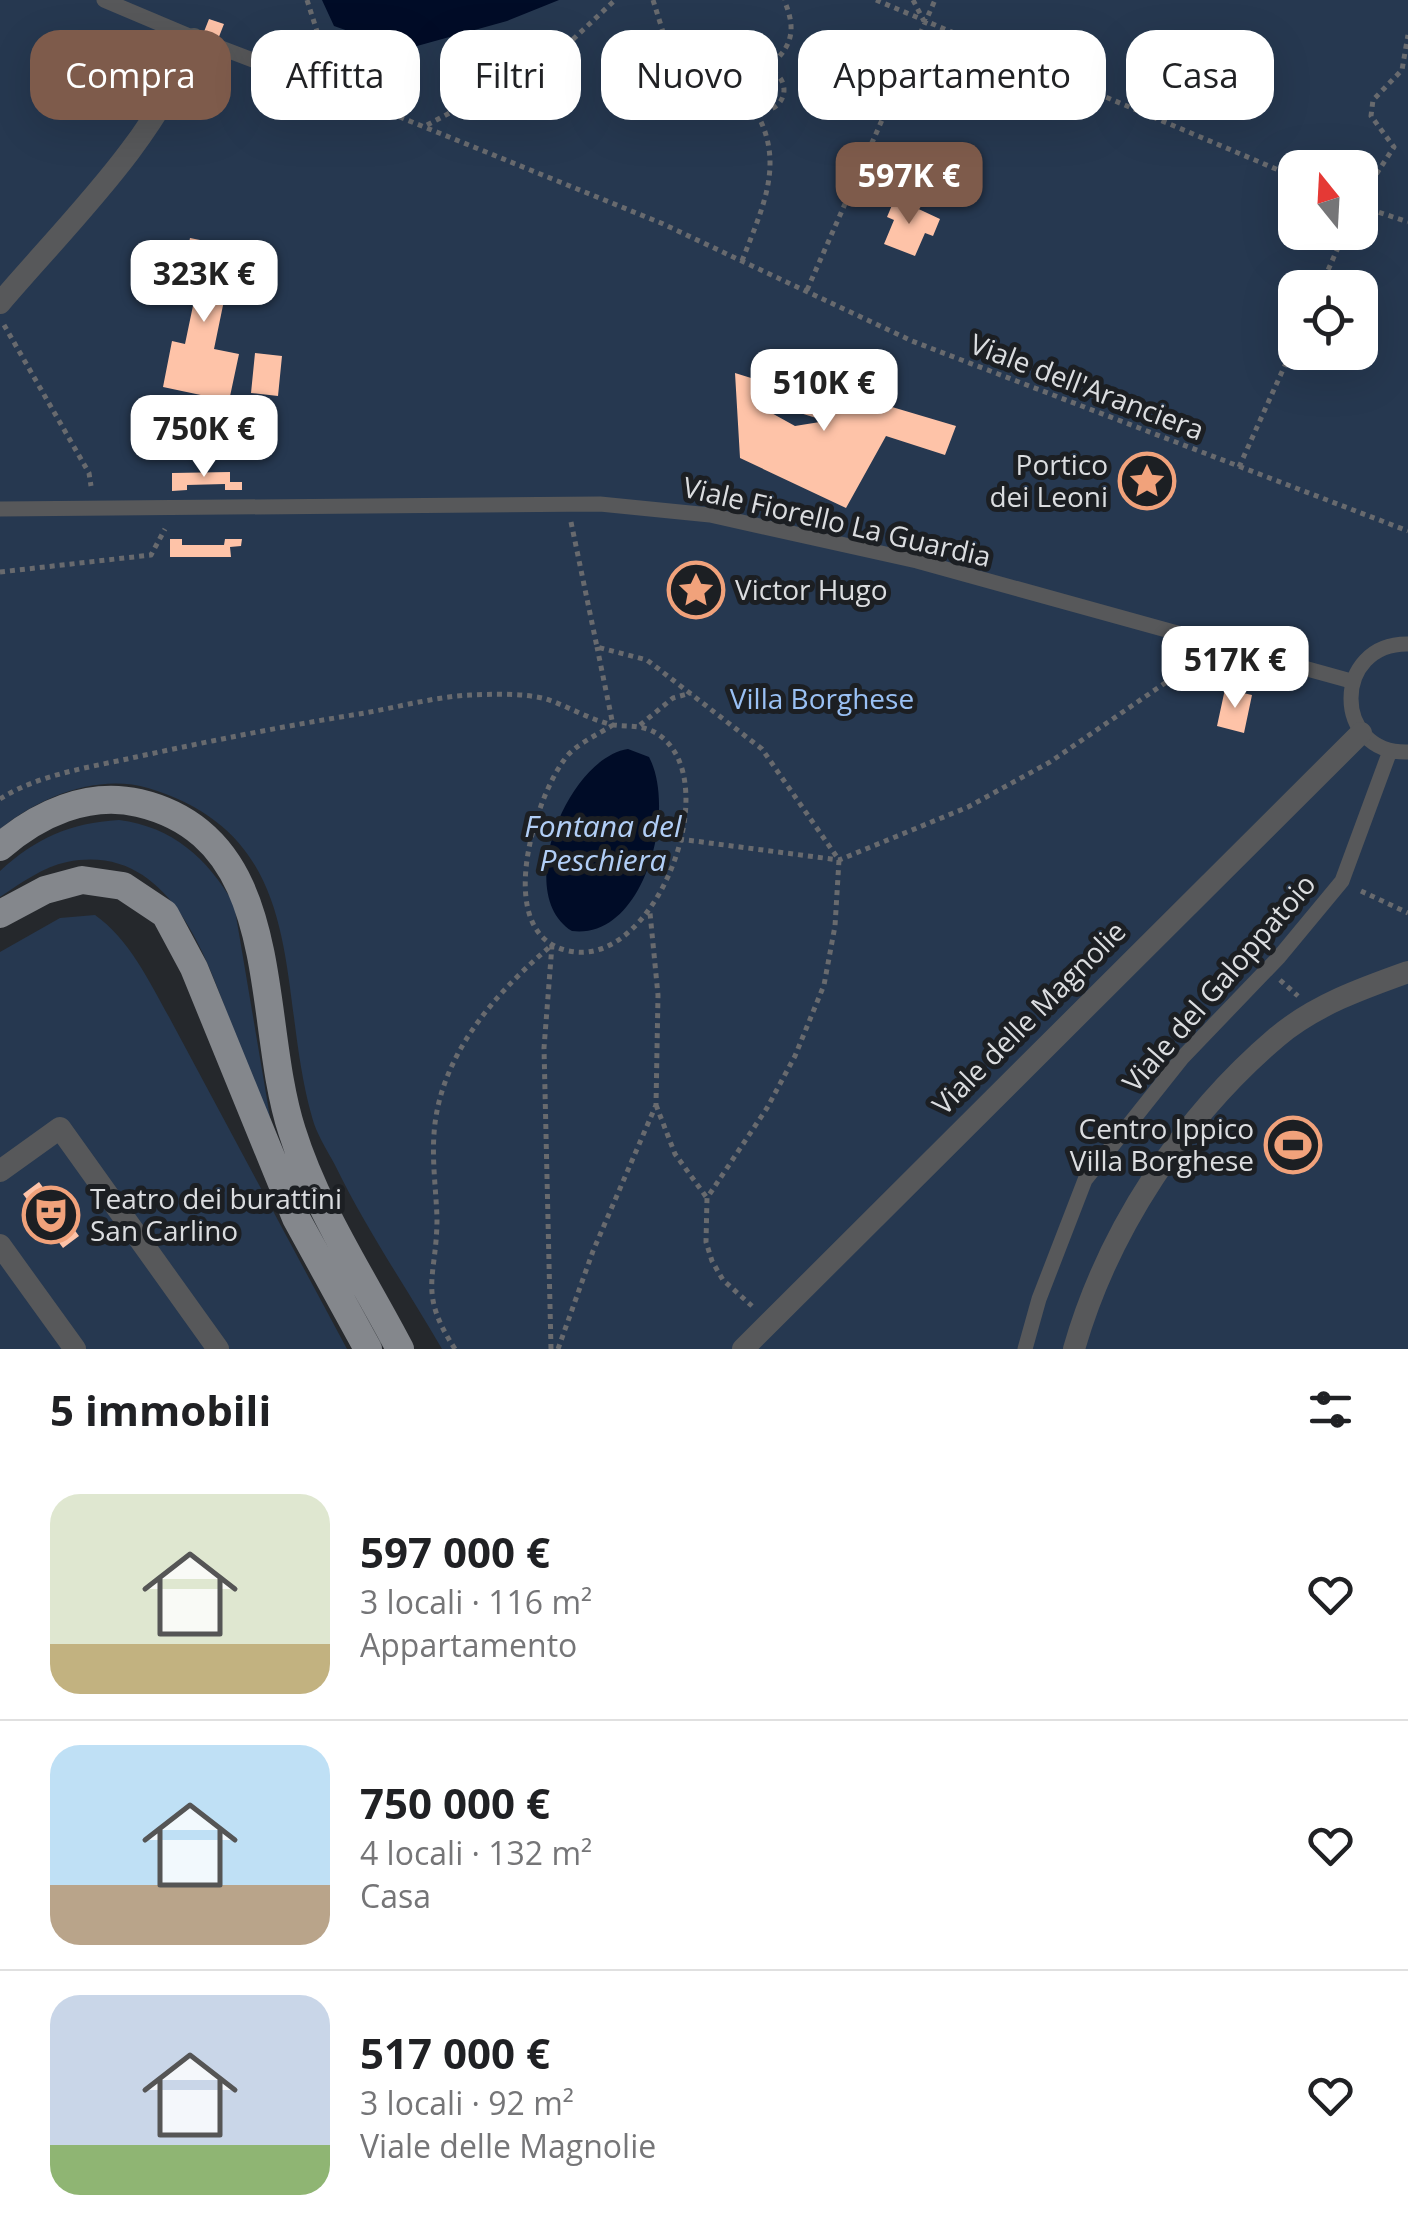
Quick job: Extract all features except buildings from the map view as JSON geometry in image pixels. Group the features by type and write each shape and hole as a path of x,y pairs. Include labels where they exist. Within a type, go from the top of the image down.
{"main road":[{"path":"0,848 49,814 90,802 124,800 180,818 209,840 235,870 251,912 276,1073 292,1134 320,1198 400,1349"},
{"path":"0,914 45,890 82,880 123,886 164,914 190,958 296,1218 368,1349"}],"street":[{"path":"0,303 151,120"},
{"name":"Viale delle Magnolie","path":"743,1349 1361,733"},
{"path":"1074,1349 1088,1302 1147,1185 1210,1105 1279,1035 1347,994 1408,972"},
{"path":"0,1171 60,1128 218,1349"},
{"path":"0,1245 75,1349"}],"lane":[{"path":"104,0 175,30"},
{"name":"Viale Fiorello La Guardia","path":"0,510 568,504 656,508 784,530 917,561 1351,682"},
{"path":"1408,644 1374,652 1351,682 1348,700 1361,733 1390,751 1408,752"},
{"name":"Viale del Galoppatoio","path":"1025,1349 1039,1299 1085,1180 1182,1058 1342,882 1390,751"}],"path":[{"name":"Viale dell'Aranciera","path":"615,0 552,59 426,125 742,261 912,341 1408,531"},
{"path":"653,0 662,30"},
{"path":"778,60 791,42 792,16 784,0"},
{"path":"876,0 1278,170"},
{"path":"913,0 925,23"},
{"path":"807,290 935,0"},
{"path":"1378,174 1394,148 1371,116 1372,100 1402,70 1408,35"},
{"path":"778,78 782,80 782,100 778,104"},
{"path":"742,261 771,186 773,159 767,129 761,120"},
{"path":"1378,210 1408,222"},
{"path":"0,318 81,458 89,474 95,507"},
{"path":"1239,468 1283,370"},
{"path":"568,504 613,725"},
{"path":"0,572 151,555 168,523"},
{"path":"679,839 839,860 968,807 1050,762 1219,645"},
{"path":"597,647 647,660 762,750 839,860 835,926 824,985 795,1056 767,1108 707,1198 706,1242 712,1261 724,1280 769,1322"},
{"path":"640,726 673,698 692,693"},
{"path":"0,799 61,774 262,730 469,696 542,698 613,725 640,726 674,749 684,769 688,790 667,883 650,912 598,949 572,952 552,944 538,929 525,876 530,828 544,790 567,756 613,725"},
{"path":"1342,882 1408,913"},
{"path":"650,912 658,995 656,1105 675,1154 707,1198"},
{"path":"455,1349 437,1321 428,1280 437,1222 434,1130 446,1079 464,1042 498,996 552,944"},
{"path":"551,1349 544,1048 552,944"},
{"path":"1267,968 1316,1012"},
{"path":"558,1349 593,1251 656,1105"}],"green space":[{"name":"Villa Borghese","path":"0,0 1408,0 1408,1349 442,1349 360,1212 316,1129 301,1067 278,922 263,880 238,842 201,811 129,784 70,791 0,829"},
{"path":"119,820 156,830 187,847 212,872 234,904 273,1135 207,963 176,907 155,885 131,868 101,860 67,862 41,872 0,897 0,871 27,850 69,829"},
{"path":"95,915 118,936 146,975 347,1349 0,1349 0,952 60,918"}],"water":[{"path":"322,0 559,0 475,30 440,30 440,40 420,45 420,30 345,30 334,26"},
{"name":"Fontana del Peschiera","path":"628,749 649,757 657,780 656,837 648,867 636,894 619,915 597,928 572,931 555,913 547,888 555,830 568,801 586,776 606,758"}],"place":[{"name":"Portico dei Leoni","path":"1147,481"},
{"name":"Victor Hugo","path":"696,590"},
{"name":"Centro Ippico Villa Borghese","path":"1293,1145"},
{"name":"Teatro dei burattini San Carlino","path":"51,1215"}]}
